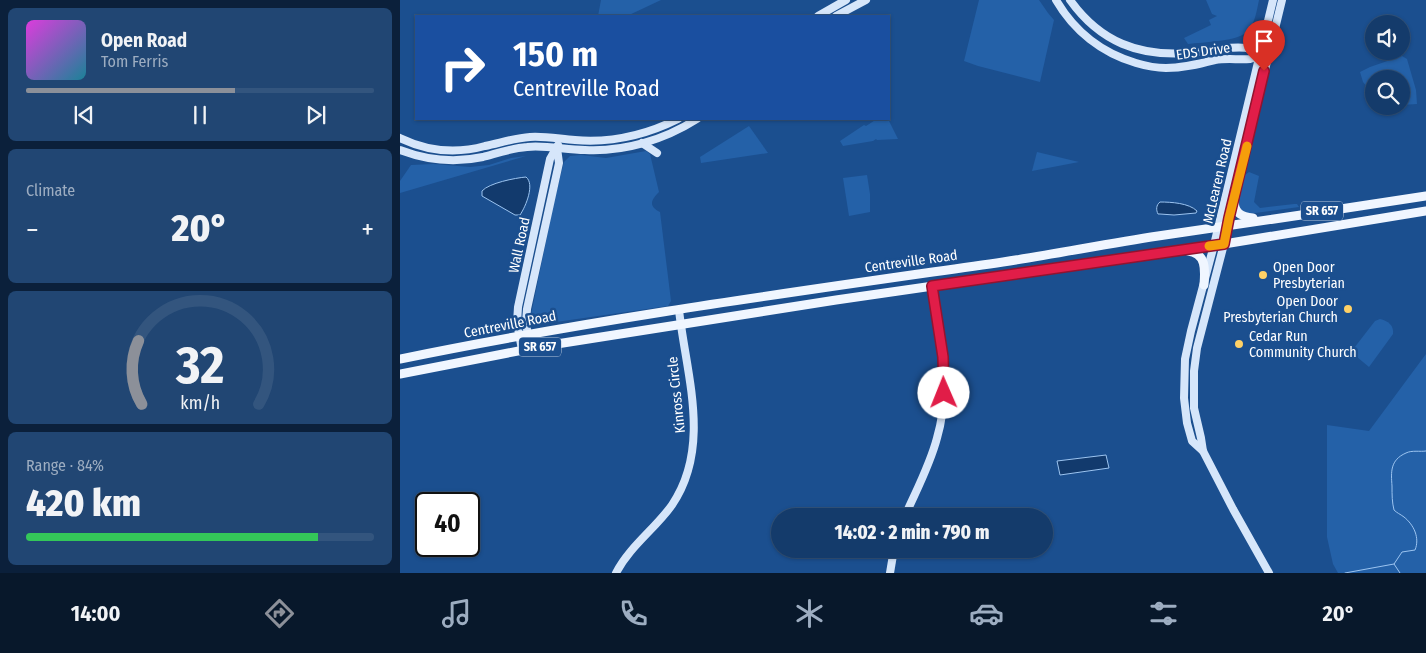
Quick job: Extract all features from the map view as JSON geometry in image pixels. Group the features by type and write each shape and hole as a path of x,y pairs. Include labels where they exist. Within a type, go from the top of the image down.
{"main road":[{"path":"820,15 846,0"},
{"path":"838,15 866,0"},
{"name":"EDS Drive","path":"1056,0 1067,16 1088,39 1107,52 1128,61 1165,68 1189,67 1223,59 1249,59 1259,56"},
{"name":"EDS Drive","path":"1070,0 1097,29 1115,41 1134,49 1169,54 1244,48 1252,50 1259,56 1268,58"},
{"name":"McLearen Road","path":"1203,451 1202,438 1194,408 1195,360 1224,244 1223,226 1259,56 1273,0"},
{"name":"McLearen Road","path":"1269,573 1203,451 1192,441 1187,423 1184,398 1184,370 1188,346 1214,245 1234,200 1282,0"},
{"path":"400,138 428,148 456,151 524,137 590,141 624,138 650,131 676,120"},
{"path":"400,150 423,157 456,160 476,158 523,147 540,146 604,150 642,143 660,137 695,120"},
{"path":"642,143 656,153 660,137"},
{"name":"Wall Road","path":"526,349 524,335 517,319 518,308 550,159 557,148 559,139"},
{"name":"Centreville Road","path":"400,359 524,335 822,287 1054,254 1266,219 1426,196"},
{"path":"1234,200 1234,207 1239,215 1246,218 1266,219"},
{"name":"Centreville Road","path":"400,374 526,349 681,324 1224,244 1426,211"},
{"path":"1181,250 1193,251 1204,261 1204,285"},
{"path":"908,508 933,451 943,408 943,364 932,286"},
{"name":"Kinross Circle","path":"616,573 630,551 657,524 674,502 690,462 694,436 694,412 679,310"},
{"path":"890,573 892,558"}],"shaded area":[{"path":"601,0 661,0 629,15 598,15"},
{"path":"979,0 1039,0 1054,20 1040,82 964,61"},
{"path":"1206,0 1259,0 1253,23 1244,34 1229,39 1188,44 1184,38 1211,25 1209,20 1217,16 1212,14"},
{"path":"1390,60 1407,60 1416,90 1417,104 1410,104 1410,70 1365,70 1365,84 1360,72 1370,67"},
{"path":"875,120 888,120 898,139 876,139 843,146 840,141 864,125 866,126"},
{"path":"749,126 768,153 701,163 700,157"},
{"path":"646,151 650,154 659,192 654,198 652,205 660,212 671,301 668,306 535,325 530,320 564,162 570,156 581,155 606,158"},
{"path":"1037,152 1079,162 1032,171"},
{"path":"526,156 400,193 400,181 411,165 433,164 470,167 489,165 511,158"},
{"path":"1249,172 1259,176 1254,202 1260,208 1294,204 1297,204 1299,207 1244,213 1238,205 1245,175"},
{"path":"867,175 870,212 849,216 843,178"},
{"path":"526,177 529,180 530,190 520,215 515,215 482,196 482,191 485,188 496,183"},
{"path":"1160,202 1185,205 1197,211 1196,213 1174,215 1158,214 1157,208"},
{"path":"1380,319 1390,324 1393,328 1393,334 1369,367 1351,352 1375,321"},
{"path":"1426,354 1426,573 1338,573 1333,564 1327,537 1327,425 1369,431"},
{"path":"1106,455 1109,468 1060,475 1057,461"}],"waterway":[{"path":"1400,573 1394,564 1402,552 1415,550 1417,541 1411,524 1394,510 1392,495 1393,467 1397,459 1406,453 1426,451"},
{"path":"1345,573 1394,564"}],"slow traffic":[{"path":"1209,246 1224,244 1247,146"}],"place":[{"name":"Open Door Presbyterian","path":"1263,275"},
{"name":"Open Door Presbyterian Church","path":"1348,309"},
{"name":"Cedar Run Community Church","path":"1239,344"}],"route":[{"path":"944,393 943,357 932,286 1224,244 1264,71"}]}
